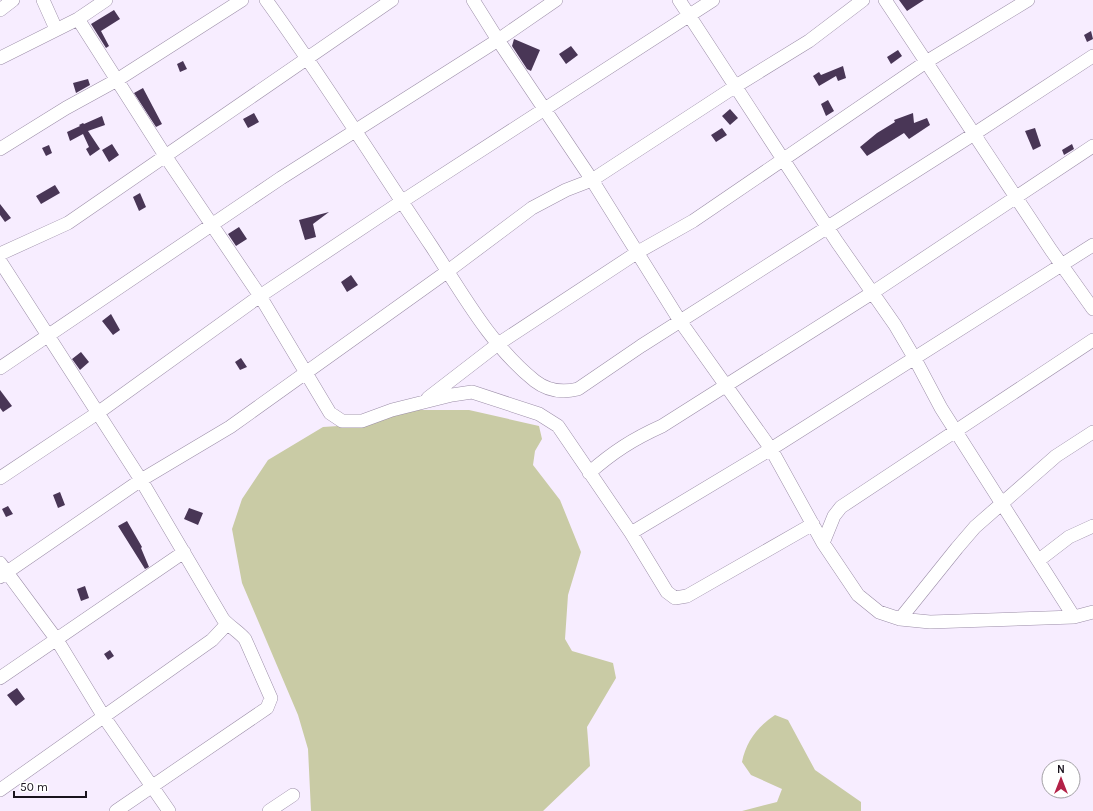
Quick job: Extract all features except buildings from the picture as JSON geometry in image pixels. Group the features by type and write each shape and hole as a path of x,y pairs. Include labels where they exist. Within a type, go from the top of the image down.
{"street":[{"path":"0,10 12,0"},
{"path":"42,0 56,29"},
{"path":"0,58 78,19 106,0"},
{"path":"0,149 66,108 117,80 242,0"},
{"path":"266,0 309,59 401,202 498,344 536,381 553,391 567,392 578,389 680,320 974,134 1093,56"},
{"path":"0,254 68,223 166,157 228,112 309,59 392,0"},
{"path":"473,0 543,109 592,180 680,320 727,384 771,449 823,543 858,595 879,612 900,619 930,622 1074,616 1092,613"},
{"path":"0,368 354,131 498,40 556,0"},
{"path":"679,0 688,17 736,86 872,293 895,325 915,358 927,385 955,431 1000,504 1039,560 1074,616"},
{"path":"0,478 99,412 260,296 543,109 713,0"},
{"path":"169,811 104,717 57,640 2,571 141,480 230,427 306,371 448,271 532,208 566,190 592,180 736,86 809,41 863,0"},
{"path":"885,0 1015,196 1093,309"},
{"path":"423,403 498,344 638,252 693,221 926,62 1028,0"},
{"path":"78,19 166,157 260,296 330,413 342,421 362,422 392,410 423,403 452,394 472,392 539,414 558,426 631,533 667,592 675,598 687,596 813,524"},
{"path":"589,473 611,453 635,438 662,426 872,293 1015,196 1093,146"},
{"path":"631,533 771,449 1093,245"},
{"path":"0,262 99,412 227,624 239,632 245,639 271,698 267,708 116,811"},
{"path":"823,543 834,516 841,507 1093,340"},
{"path":"900,619 957,548 1000,504 1056,456 1093,432"},
{"path":"1039,560 1069,538 1093,526"},
{"path":"0,678 184,552"},
{"path":"0,790 212,640 227,624"},
{"path":"269,811 293,795"}],"green space":[{"path":"380,410 469,410 539,426 542,439 535,451 533,465 560,500 581,552 568,595 565,639 572,651 613,663 616,678 587,727 590,766 543,811 311,811 308,749 298,715 242,583 232,529 242,499 268,460 323,427 369,424"},
{"path":"775,715 788,720 815,770 861,802 861,811 742,811 777,802 782,789 751,775 742,762 746,748 753,736"}]}
